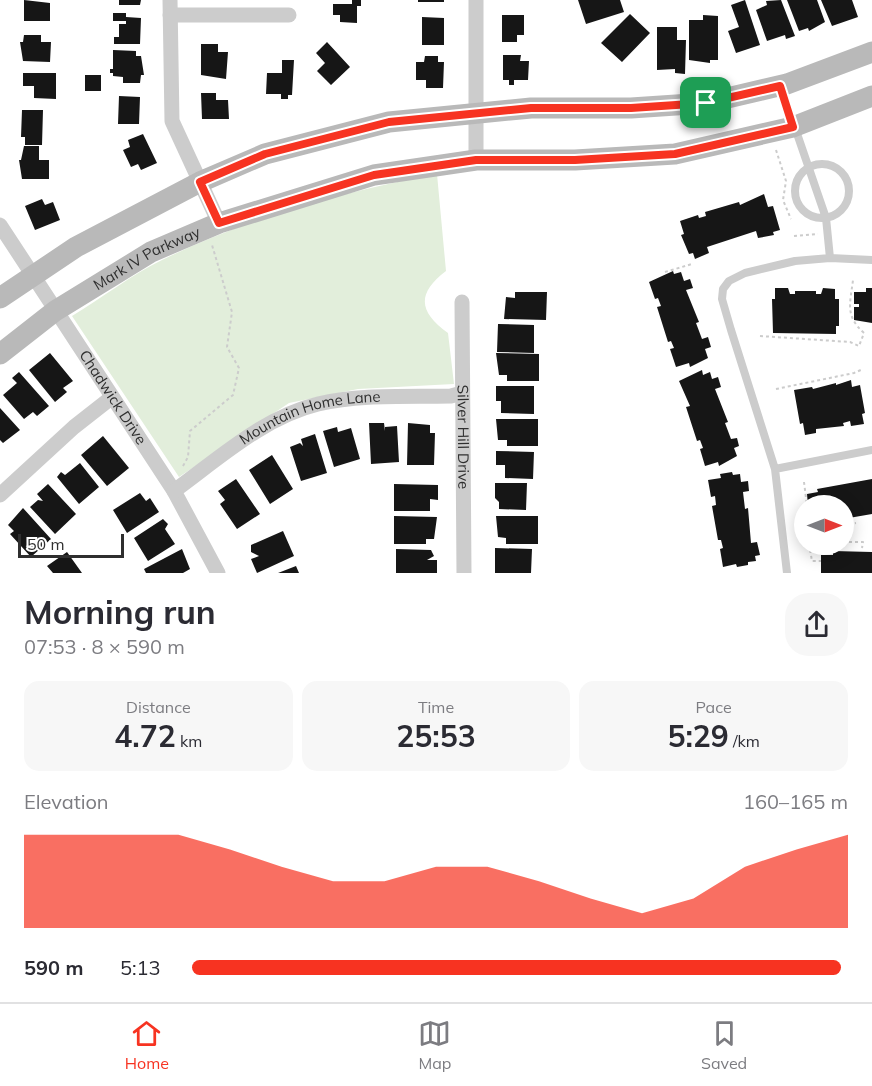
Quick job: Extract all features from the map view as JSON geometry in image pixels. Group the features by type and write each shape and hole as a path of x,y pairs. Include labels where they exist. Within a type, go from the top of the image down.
{"main road":[{"path":"0,298 76,247 200,182 265,154 389,122 531,108 631,108 706,103 780,86 872,52"},
{"name":"Mark IV Parkway","path":"0,354 55,310 151,252 215,232 374,175 476,160 575,160 675,154 793,127 872,96"}],"street":[{"path":"476,0 476,160"},
{"path":"215,232 200,182 172,121 170,7 289,15"},
{"name":"Chadwick Drive","path":"0,225 111,398 173,489 218,573"},
{"name":"Silver Hill Drive","path":"462,302 464,573"},
{"name":"Mountain Home Lane","path":"173,489 284,416 318,404 353,399 451,396 462,393"},
{"path":"0,495 74,427 111,398"}],"lane":[{"path":"780,86 826,218 830,258"},
{"path":"816,164 827,164 837,168 845,175 849,185 845,206 838,213 826,218 807,214 796,196 799,176 816,164"},
{"path":"787,573 776,469 731,330 722,299 723,289 729,281 746,273 795,261 830,258 872,260"},
{"path":"776,469 872,450"}],"path":[{"path":"776,150 786,181 783,200 791,219"},
{"path":"173,489 188,457 190,432 232,395 239,368 227,347 232,312 215,232"},
{"path":"665,272 692,264"},
{"path":"760,336 850,342 859,346 864,333 853,324 849,309 853,280"},
{"path":"776,389 854,373 863,369"},
{"path":"804,482 806,495"},
{"path":"854,542 863,542 862,548"},
{"path":"811,555 812,561 821,561"}],"green space":[{"path":"437,174 446,271 430,287 425,303 431,318 448,333 454,384 358,389 289,403 179,477 72,316 150,266 229,231 331,198"}],"building":[{"path":"24,0 50,3 50,21 24,21"},
{"path":"119,0 141,0 140,5 119,5"},
{"path":"352,0 361,0 361,6 357,6 357,23 340,22 340,15 333,15 333,4 352,4"},
{"path":"418,0 444,0 444,2 418,2"},
{"path":"578,0 620,0 624,12 586,24"},
{"path":"745,0 760,45 736,53 728,31 739,27 731,5"},
{"path":"781,0 795,36 786,39 785,35 767,41 756,10 767,5 766,1"},
{"path":"787,0 817,0 825,22 809,31 808,28 799,31"},
{"path":"821,0 852,0 858,17 832,26"},
{"path":"113,13 126,13 126,17 141,18 140,44 114,44 114,37 119,37 119,24 126,24 126,21 113,21"},
{"path":"630,14 650,33 622,62 601,43"},
{"path":"502,15 524,15 524,35 517,35 517,42 502,42"},
{"path":"703,15 718,16 718,60 710,60 710,63 689,60 689,20 703,20"},
{"path":"422,17 444,18 444,45 422,45"},
{"path":"657,27 677,27 677,40 686,40 685,74 675,73 675,69 657,70"},
{"path":"24,35 41,35 41,42 51,42 50,62 23,61 20,42 23,42"},
{"path":"327,42 350,67 331,85 317,71 325,63 316,53"},
{"path":"201,44 218,44 218,52 228,52 226,79 201,75"},
{"path":"113,50 136,51 136,56 141,56 144,75 141,75 140,83 123,83 123,77 113,76 113,73 110,73 110,69 113,69"},
{"path":"503,55 521,55 520,61 529,61 528,80 514,80 514,85 509,85 509,80 503,80"},
{"path":"425,56 438,56 438,62 444,62 443,88 426,88 426,80 416,80 416,62 424,62"},
{"path":"282,60 294,60 292,95 288,95 288,99 281,99 281,94 266,94 267,73 282,73"},
{"path":"23,73 56,73 56,99 34,98 34,86 23,86"},
{"path":"85,75 101,75 101,91 85,91"},
{"path":"201,93 216,93 216,100 228,100 229,119 202,119"},
{"path":"119,96 140,97 139,124 118,124"},
{"path":"22,110 43,110 42,145 25,145 25,137 21,137"},
{"path":"143,134 157,163 141,170 138,164 131,167 123,150 130,147 128,140"},
{"path":"24,146 39,146 39,160 49,160 49,179 22,179 19,160 21,160"},
{"path":"764,194 768,207 773,206 780,230 773,232 774,235 758,238 756,231 707,247 709,253 695,259 693,253 689,254 681,235 684,234 680,221 698,215 699,218 706,216 705,212 739,202 740,205"},
{"path":"42,199 45,205 53,202 60,220 35,230 25,206"},
{"path":"673,271 674,274 681,272 684,281 690,279 693,288 686,290 699,322 696,323 702,339 708,337 711,347 705,349 708,358 690,367 689,363 676,367 670,349 674,348 671,341 668,342 657,307 661,306 658,298 655,299 649,282"},
{"path":"775,288 788,288 790,294 795,294 795,291 816,291 816,294 821,294 823,288 835,289 835,299 839,299 839,326 836,326 836,334 773,333 772,299 775,299"},
{"path":"866,288 872,288 872,323 854,320 854,307 859,307 859,304 854,304 854,292 866,292"},
{"path":"515,292 547,292 546,320 504,319 506,297 515,298"},
{"path":"498,324 534,325 534,353 497,352"},
{"path":"50,353 73,381 63,388 67,392 55,402 29,370"},
{"path":"496,353 539,354 539,381 507,381 507,375 499,375"},
{"path":"702,370 703,375 710,372 712,379 718,377 721,387 715,389 728,422 725,423 731,439 737,438 739,446 734,448 737,456 719,466 718,462 705,466 700,449 703,448 700,440 697,441 686,407 690,406 679,381"},
{"path":"19,372 49,406 37,416 33,412 24,419 3,395 17,383 12,378"},
{"path":"851,380 852,387 860,385 865,413 862,414 864,424 851,426 850,421 843,423 844,426 816,429 816,433 805,435 803,423 800,424 794,390 812,387 813,389 836,383 836,385"},
{"path":"496,386 534,386 534,414 501,413 501,401 496,401"},
{"path":"0,408 20,430 3,443 0,440"},
{"path":"496,419 538,419 538,446 507,446 507,440 498,440"},
{"path":"369,423 384,423 385,431 385,427 397,426 399,462 371,464"},
{"path":"408,423 430,425 430,433 435,433 434,465 407,465"},
{"path":"337,427 338,432 351,428 360,459 334,467 323,431"},
{"path":"315,434 327,473 301,481 290,447 300,443 303,446 301,439"},
{"path":"103,436 129,468 107,486 81,455"},
{"path":"496,451 534,452 533,479 505,478 505,465 496,465"},
{"path":"272,455 293,489 270,504 249,470"},
{"path":"80,463 99,487 79,504 57,477 61,472 65,475"},
{"path":"732,472 733,475 740,474 741,482 748,481 749,491 743,492 745,509 748,508 751,543 757,542 760,555 755,556 756,561 748,562 748,565 737,567 736,564 723,567 720,549 723,548 721,540 718,540 712,506 716,505 715,496 711,497 708,480 721,478 720,474"},
{"path":"236,479 260,514 237,529 220,504 225,500 218,491"},
{"path":"872,479 872,514 854,517 854,495 807,495 818,492 817,489"},
{"path":"495,483 527,483 526,510 499,509 499,502 495,498"},
{"path":"48,484 76,514 55,534 30,507 38,500 43,501 37,494"},
{"path":"394,484 438,485 438,500 430,499 430,511 394,511"},
{"path":"140,493 146,501 150,498 159,512 127,533 113,510"},
{"path":"23,508 51,539 31,557 10,534 14,531 8,525"},
{"path":"394,516 437,517 434,539 426,539 426,544 394,544"},
{"path":"496,516 538,516 538,544 506,544 506,538 498,537"},
{"path":"163,519 168,524 165,529 175,544 148,561 134,538"},
{"path":"283,531 294,556 257,573 251,559 259,556 251,552 251,545"},
{"path":"495,548 532,549 531,573 495,573"},
{"path":"182,549 190,569 183,573 146,573 144,569"},
{"path":"396,549 431,550 434,556 427,560 437,560 437,573 396,573"},
{"path":"67,552 82,573 53,573 47,566"},
{"path":"854,552 872,552 872,573 821,573 821,555 854,555"},
{"path":"296,566 299,573 278,573"}],"route":[{"path":"780,86 793,127 675,154 575,160 476,160 374,175 219,223 200,182 265,154 389,122 531,108 631,108 706,103 780,86"}]}
